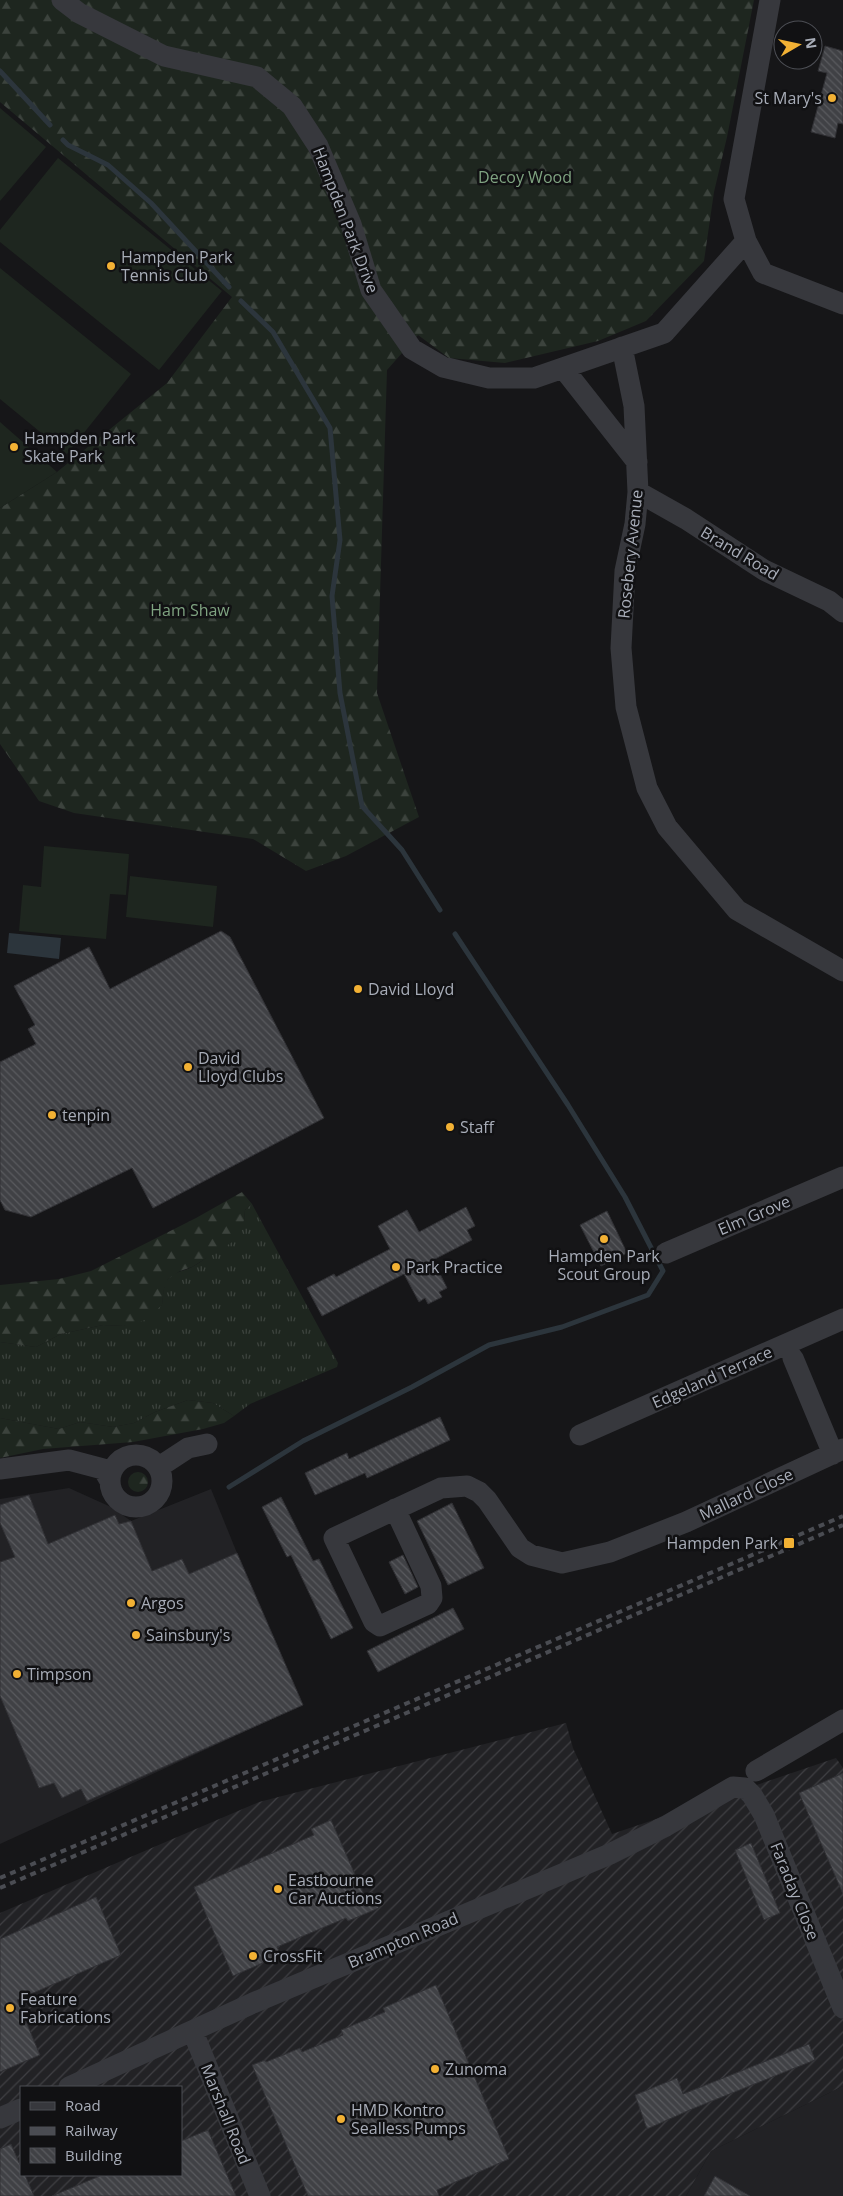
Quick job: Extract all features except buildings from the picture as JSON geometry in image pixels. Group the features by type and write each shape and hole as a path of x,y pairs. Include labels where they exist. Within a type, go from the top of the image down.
{"street":[{"name":"Hampden Park Drive","path":"62,0 79,13 164,56 257,77 292,106 318,146 351,224 371,290 412,349 443,367 490,378 534,378 664,333 746,241"},
{"path":"770,0 734,199 746,241 763,273 843,304"},
{"name":"Rosebery Avenue","path":"622,348 634,406 638,492 636,524 625,571 621,648 626,707 647,788 667,826 737,910 843,971"},
{"path":"563,368 637,462"},
{"name":"Brand Road","path":"638,492 764,570 830,601 843,612"},
{"name":"Elm Grove","path":"666,1253 843,1177"},
{"name":"Edgeland Terrace","path":"580,1435 843,1319"},
{"name":"Mallard Close","path":"395,1509 431,1586 432,1598 428,1604 380,1626 374,1622 334,1538 395,1509 441,1488 466,1486 479,1492 487,1500 520,1548 538,1557 562,1563 610,1552 686,1522 838,1452 793,1358"},
{"path":"159,1467 188,1448 207,1444"},
{"path":"129,1456 146,1457 159,1467 163,1483 161,1491 157,1498 143,1507 127,1506 120,1502 111,1489 111,1472 115,1465 129,1456"},
{"path":"0,1469 69,1460 103,1469 110,1481"},
{"path":"756,1771 843,1720"},
{"name":"Faraday Close","path":"733,1787 745,1788 752,1795 764,1815 843,2008"},
{"name":"Brampton Road","path":"71,2086 253,2003 610,1854 666,1826 733,1787"},
{"name":"Marshall Road","path":"193,2032 260,2196"},
{"path":"0,2118 20,2109"}],"shaded area":[{"path":"9,933 61,938 59,959 7,953"},
{"name":"Sainsbury's","path":"69,1488 111,1507 131,1521 211,1489 303,1705 0,1844 0,1499"},
{"path":"566,1723 573,1748 612,1834 836,1758 843,1768 843,2086 711,2151 686,2196 0,2196 0,1913 259,1802"},
{"path":"843,2086 843,2196 686,2196 711,2151"}],"green space":[{"path":"0,0 754,0 727,137 714,192 704,261 646,321 598,341 505,363 449,358 418,335 387,370 377,693 419,817 346,856 306,871 253,839 74,813 39,801 0,744 0,508 57,472 167,383 232,297 0,102"},
{"path":"0,108 46,147 0,201"},
{"name":"Hampden Park Tennis Club","path":"58,158 222,291 159,370 0,242 0,230"},
{"path":"0,268 131,374 67,454 0,399"},
{"name":"Hampden Park Skate Park","path":"0,422 57,472 0,508"},
{"path":"44,846 129,854 126,895 110,894 106,939 19,931 23,885 41,887"},
{"path":"130,876 217,886 213,927 126,917"},
{"path":"242,1192 252,1204 245,1210 244,1221 234,1241 192,1267 180,1271 168,1279 164,1289 162,1305 145,1320 124,1326 103,1325 61,1334 36,1347 0,1342 0,1285 59,1279 91,1271 196,1218"},
{"path":"252,1204 338,1363 337,1367 250,1404 234,1416 213,1403 188,1400 155,1412 134,1423 113,1427 80,1422 59,1429 0,1418 0,1342 36,1347 61,1334 103,1325 124,1326 162,1305 164,1288 168,1279 176,1273 199,1263 213,1252 244,1221 245,1210"},
{"path":"188,1400 213,1403 234,1416 224,1423 203,1429 133,1442 43,1449 0,1458 0,1418 59,1429 80,1422 113,1427 134,1423 155,1412"},
{"path":"138,1472 145,1475 148,1482 145,1489 138,1492 131,1489 128,1482 131,1475"}],"waterway":[{"path":"0,71 50,125"},
{"path":"63,140 68,145 108,165 151,203 229,287"},
{"path":"241,301 273,332 330,428 340,540 332,596 340,693 362,806 402,850 440,910"},
{"path":"229,1487 303,1441 412,1387 489,1345 562,1327 648,1295 663,1271 625,1197 568,1105 455,934"}],"railway":[{"path":"0,1878 843,1516"},
{"path":"0,1888 843,1525"}],"place":[{"name":"St Mary's","path":"832,98"},
{"name":"Hampden Park Tennis Club","path":"111,266"},
{"name":"Hampden Park Skate Park","path":"14,447"},
{"name":"David Lloyd","path":"358,989"},
{"name":"David Lloyd Clubs","path":"188,1067"},
{"name":"tenpin","path":"52,1115"},
{"name":"Staff","path":"450,1127"},
{"name":"Hampden Park Scout Group","path":"604,1239"},
{"name":"Park Practice","path":"396,1267"},
{"name":"Hampden Park","path":"789,1543"},
{"name":"Argos","path":"131,1603"},
{"name":"Sainsbury's","path":"136,1635"},
{"name":"Timpson","path":"17,1674"},
{"name":"Eastbourne Car Auctions","path":"278,1889"},
{"name":"CrossFit","path":"253,1956"},
{"name":"Feature Fabrications","path":"10,2008"},
{"name":"Zunoma","path":"435,2069"},
{"name":"HMD Kontro Sealless Pumps","path":"341,2119"}],"park label":[{"name":"Decoy Wood","path":"525,177"},
{"name":"Ham Shaw","path":"190,610"}]}
